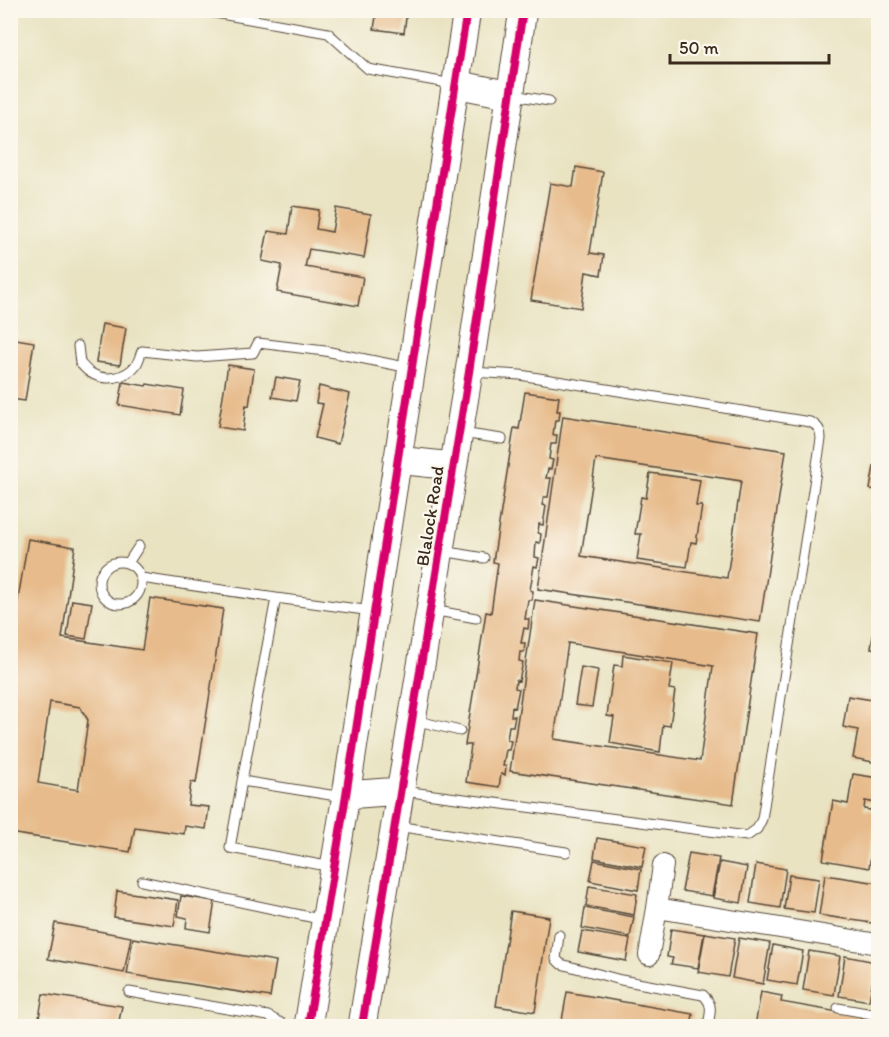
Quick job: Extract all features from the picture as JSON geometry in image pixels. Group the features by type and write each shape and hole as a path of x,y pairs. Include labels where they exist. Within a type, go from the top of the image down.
{"main road":[{"path":"308,1026 346,796 466,10"},
{"name":"Blalock Road","path":"362,1026 469,372 524,10"},
{"path":"455,84 511,94"},
{"path":"397,460 453,466"},
{"path":"346,796 400,791"}],"street":[{"path":"649,955 663,865"},
{"path":"657,908 879,944"}],"lane":[{"path":"198,10 328,33 368,69 455,84"},
{"path":"511,94 549,101"},
{"path":"78,346 80,363 92,374 109,378 129,371 136,364 142,351 197,357 253,353 258,343 325,351 411,369"},
{"path":"400,791 747,836 757,829 764,807 821,439 821,431 817,425 810,422 519,375 469,372"},
{"path":"459,432 502,439"},
{"path":"128,563 139,546"},
{"path":"440,550 484,558"},
{"path":"114,563 128,563 141,578 140,591 130,601 117,604 105,597 100,578 103,571 114,563"},
{"path":"141,578 374,612"},
{"path":"276,598 230,848 334,867"},
{"path":"430,610 476,618"},
{"path":"412,720 460,731"},
{"path":"242,781 346,796"},
{"path":"395,826 566,852"},
{"path":"142,881 326,921"},
{"path":"559,935 556,959 561,964 621,980 703,995 709,1000 711,1009 708,1026"},
{"path":"129,992 268,1016 287,1026"},
{"path":"838,1008 879,1015"}],"building":[{"path":"377,10 407,10 404,33 374,29"},
{"path":"576,167 603,172 590,253 604,255 601,275 586,272 581,308 531,300 550,183 573,187"},
{"path":"292,206 319,210 316,229 332,232 336,208 371,214 364,258 309,249 305,267 363,277 358,306 277,292 282,265 262,261 268,231 288,234"},
{"path":"102,324 126,328 120,365 96,362"},
{"path":"10,338 34,342 25,401 10,399"},
{"path":"228,365 254,369 243,431 218,427"},
{"path":"276,377 300,381 296,401 272,397"},
{"path":"123,382 184,390 180,415 119,405"},
{"path":"319,386 350,394 338,444 315,438 323,404 316,403"},
{"path":"525,392 559,397 557,411 560,411 559,420 555,420 553,435 557,435 556,444 551,444 549,459 553,460 546,478 551,478 548,497 544,497 542,505 546,506 543,525 539,524 540,543 536,542 535,557 539,558 537,567 534,566 530,590 533,591 532,600 528,600 525,619 529,619 528,629 524,628 521,643 525,643 524,652 520,652 519,661 523,662 519,681 516,680 515,688 519,689 511,716 515,716 513,726 509,726 507,740 511,741 509,750 506,750 503,766 506,766 505,775 501,774 499,787 466,782 471,745 465,745 486,612 491,613 498,563 493,562 514,428 519,429"},
{"path":"563,416 786,451 760,622 538,589","holes":["596,459 741,481 727,578 581,556"]},
{"path":"874,466 878,467 878,490 870,489"},
{"path":"650,473 700,480 696,506 702,506 696,543 691,542 687,567 637,560 641,534 635,534 641,497 646,498"},
{"path":"28,539 75,547 62,638 142,650 150,598 223,609 196,783 191,782 188,805 209,807 206,829 185,826 184,834 135,827 130,852 10,833 10,647","holes":["50,702 80,707 88,720 78,790 38,783"]},
{"path":"72,600 92,603 86,639 67,636"},
{"path":"535,600 758,634 733,804 510,771","holes":["568,643 713,666 700,761 554,739"]},
{"path":"878,612 878,649 871,648"},
{"path":"623,655 673,663 669,689 675,690 670,726 663,725 660,752 610,743 614,717 607,716 614,665 622,666"},
{"path":"581,667 598,670 592,707 575,705"},
{"path":"848,696 878,701 878,763 853,758 858,730 843,727"},
{"path":"853,774 878,778 876,803 865,801 864,809 877,811 869,868 823,860 833,801 848,804"},
{"path":"597,838 646,846 642,867 594,858"},
{"path":"689,853 719,858 712,896 682,891"},
{"path":"594,860 641,869 638,890 590,881"},
{"path":"720,862 747,867 741,903 713,898"},
{"path":"756,864 786,869 780,908 750,903"},
{"path":"789,875 819,879 814,913 784,909"},
{"path":"825,875 878,883 878,924 819,915"},
{"path":"589,886 637,894 634,915 586,906"},
{"path":"117,891 178,900 174,926 114,917"},
{"path":"181,896 215,901 210,932 186,928 187,918 178,916"},
{"path":"585,908 634,917 630,937 582,928"},
{"path":"511,911 549,917 535,1012 496,1006"},
{"path":"55,923 131,937 124,973 48,959"},
{"path":"671,929 704,934 698,968 671,964 673,958 667,957"},
{"path":"582,931 630,939 626,961 578,952"},
{"path":"705,933 735,938 728,977 698,972"},
{"path":"133,938 276,961 270,997 127,974"},
{"path":"739,938 770,943 763,984 732,978"},
{"path":"773,945 803,951 797,985 767,980"},
{"path":"809,951 840,956 834,995 803,990"},
{"path":"845,956 876,962 869,1001 839,996"},
{"path":"567,992 693,1014 691,1026 561,1026"},
{"path":"761,992 782,996 781,1002 861,1016 859,1026 755,1026"},
{"path":"43,994 122,1006 118,1026 92,1026 39,1018"}],"cycle path":[{"path":"308,1026 346,795 467,10"},
{"path":"362,1026 469,372 523,10"}]}
